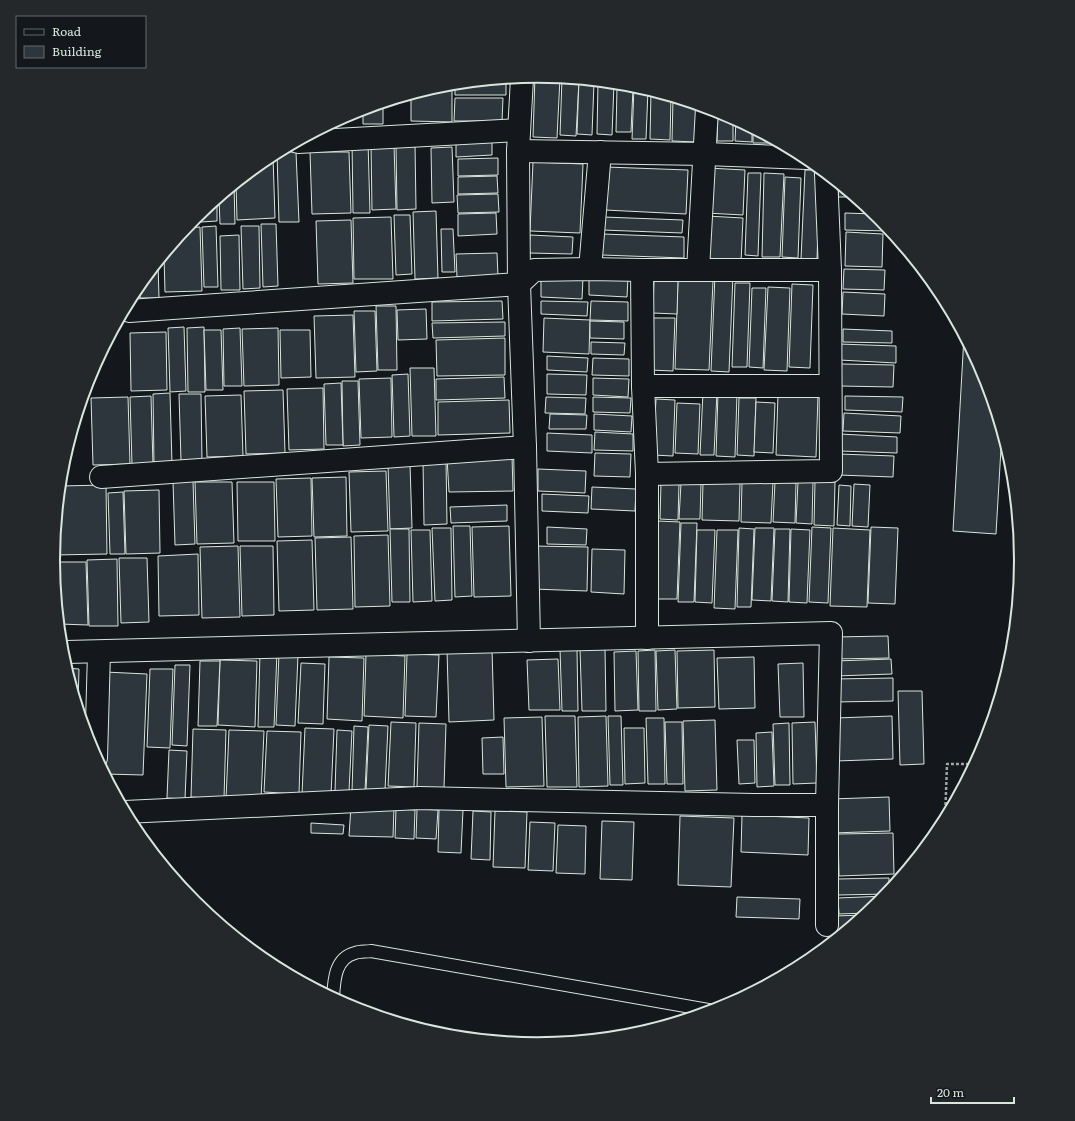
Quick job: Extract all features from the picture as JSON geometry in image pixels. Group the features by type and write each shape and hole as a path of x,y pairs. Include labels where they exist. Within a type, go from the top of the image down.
{"street":[{"path":"522,84 518,141 519,284 525,447 529,641"},
{"path":"698,270 707,114"},
{"path":"308,142 518,141 600,152 794,157"},
{"path":"590,269 600,152"},
{"path":"647,474 831,471 830,270 826,181"},
{"path":"131,311 519,284 534,270 830,270"},
{"path":"642,270 643,386 647,474 647,638"},
{"path":"643,386 830,386"},
{"path":"101,477 525,447"},
{"path":"69,652 831,633 827,805 827,925"},
{"path":"96,744 99,652"},
{"path":"132,812 420,798 754,805 827,805"}],"lane":[{"path":"333,992 337,969 344,958 356,952 371,951 702,1009"}],"path":[{"path":"945,808 947,764 970,764"}],"building":[{"path":"535,83 560,84 557,138 533,137"},
{"path":"506,84 506,95 455,95 455,90"},
{"path":"562,84 579,85 576,136 560,135"},
{"path":"579,85 594,86 592,135 577,134"},
{"path":"598,87 614,89 612,135 597,134"},
{"path":"617,90 633,92 631,132 616,132"},
{"path":"452,91 452,122 411,121 411,100"},
{"path":"634,93 648,96 646,139 632,139"},
{"path":"651,97 671,102 670,140 650,139"},
{"path":"455,98 503,98 502,121 454,121"},
{"path":"673,103 697,110 696,142 672,141"},
{"path":"383,108 383,124 363,124 363,116"},
{"path":"718,118 733,125 733,141 717,141"},
{"path":"736,126 752,134 752,142 735,141"},
{"path":"753,134 768,143 768,143 753,143"},
{"path":"368,141 370,213 353,213 352,142"},
{"path":"492,142 492,155 456,157 456,143"},
{"path":"415,144 416,209 397,210 396,145"},
{"path":"371,145 394,145 396,209 372,210"},
{"path":"452,147 454,202 432,203 431,148"},
{"path":"291,152 296,152 299,222 279,222 277,160"},
{"path":"310,152 349,152 351,213 312,214"},
{"path":"498,158 498,175 458,176 458,159"},
{"path":"273,162 275,218 237,220 236,191"},
{"path":"533,162 583,164 580,233 530,231"},
{"path":"606,167 688,170 686,214 605,210"},
{"path":"708,168 745,170 743,215 706,213"},
{"path":"805,170 812,170 820,176 817,259 801,259"},
{"path":"748,173 761,173 758,256 745,255"},
{"path":"764,173 784,174 780,257 762,257"},
{"path":"497,176 498,193 458,194 458,177"},
{"path":"785,177 801,178 798,258 782,257"},
{"path":"839,190 847,197 838,197"},
{"path":"234,192 235,224 220,224 219,205"},
{"path":"498,194 499,212 458,213 457,195"},
{"path":"217,207 217,221 201,222"},
{"path":"436,211 438,278 415,279 413,212"},
{"path":"496,213 497,234 458,236 458,214"},
{"path":"845,213 865,214 883,231 845,230"},
{"path":"394,215 410,215 412,274 396,275"},
{"path":"707,216 743,218 741,263 706,261"},
{"path":"391,217 393,279 354,279 353,218"},
{"path":"603,217 683,220 682,233 602,230"},
{"path":"351,220 353,283 318,284 316,221"},
{"path":"261,224 276,224 278,286 263,287"},
{"path":"216,226 218,287 204,287 202,227"},
{"path":"241,226 259,226 260,288 243,289"},
{"path":"196,227 200,227 202,291 165,292 164,263"},
{"path":"441,229 453,229 455,272 442,272"},
{"path":"846,232 883,234 882,267 845,266"},
{"path":"603,234 684,237 684,258 602,255"},
{"path":"239,235 240,290 221,290 220,236"},
{"path":"530,235 573,237 572,254 529,253"},
{"path":"497,253 498,276 457,277 456,254"},
{"path":"844,269 885,270 884,290 843,289"},
{"path":"158,271 159,298 140,298 140,295"},
{"path":"715,274 733,275 729,372 711,371"},
{"path":"541,276 583,278 582,299 541,297"},
{"path":"589,276 628,277 627,297 589,295"},
{"path":"678,279 713,281 709,370 675,369"},
{"path":"654,280 678,281 677,314 653,313"},
{"path":"735,283 750,283 747,367 732,367"},
{"path":"792,284 813,285 810,368 789,367"},
{"path":"768,287 790,288 787,371 764,370"},
{"path":"752,288 766,288 763,368 749,367"},
{"path":"843,292 885,294 884,316 842,314"},
{"path":"502,301 503,319 432,321 432,302"},
{"path":"541,301 588,302 587,316 541,314"},
{"path":"591,301 628,302 628,321 590,320"},
{"path":"376,306 396,306 397,370 378,370"},
{"path":"426,309 427,339 398,340 397,310"},
{"path":"354,311 375,311 377,371 356,372"},
{"path":"353,315 355,377 316,378 314,316"},
{"path":"544,318 590,320 589,354 543,352"},
{"path":"652,318 675,318 673,371 650,370"},
{"path":"590,321 624,322 624,339 590,338"},
{"path":"505,322 505,336 433,338 432,323"},
{"path":"184,327 186,391 170,392 168,328"},
{"path":"204,327 205,392 188,392 187,328"},
{"path":"240,328 242,386 224,386 223,329"},
{"path":"278,328 279,385 244,386 242,329"},
{"path":"843,329 892,331 892,343 843,342"},
{"path":"204,330 221,330 223,390 206,390"},
{"path":"280,330 310,330 311,377 281,378"},
{"path":"166,332 167,390 131,391 130,333"},
{"path":"505,338 505,375 437,376 436,340"},
{"path":"591,342 625,343 624,355 591,354"},
{"path":"839,344 896,346 896,363 839,360"},
{"path":"964,345 990,407 1001,446 996,534 953,531"},
{"path":"547,356 588,358 587,372 547,370"},
{"path":"593,358 629,359 629,376 592,375"},
{"path":"841,364 894,365 893,387 840,386"},
{"path":"410,368 434,368 436,436 412,436"},
{"path":"408,374 410,436 394,437 392,375"},
{"path":"547,374 587,375 586,395 547,394"},
{"path":"504,377 505,398 436,400 436,379"},
{"path":"391,378 392,437 361,438 359,379"},
{"path":"593,378 629,379 628,397 593,395"},
{"path":"342,381 358,381 360,445 343,446"},
{"path":"341,383 343,445 326,445 324,384"},
{"path":"323,388 324,449 289,450 287,389"},
{"path":"283,390 285,453 246,454 244,391"},
{"path":"703,392 717,392 714,455 700,455"},
{"path":"170,393 172,464 154,465 153,394"},
{"path":"718,393 737,394 735,457 716,456"},
{"path":"179,394 201,394 202,461 181,461"},
{"path":"778,394 818,395 816,457 776,455"},
{"path":"241,395 243,456 207,457 205,396"},
{"path":"151,396 153,465 132,465 130,397"},
{"path":"845,396 903,397 902,412 845,410"},
{"path":"128,397 130,464 93,465 91,398"},
{"path":"546,397 586,398 585,414 545,413"},
{"path":"593,397 631,398 630,413 593,412"},
{"path":"739,398 756,398 754,456 737,455"},
{"path":"656,399 675,400 673,456 653,455"},
{"path":"509,400 510,433 438,435 438,402"},
{"path":"756,402 775,403 773,453 754,452"},
{"path":"677,403 700,404 698,454 675,453"},
{"path":"844,413 901,416 900,433 843,431"},
{"path":"550,414 587,415 586,429 549,429"},
{"path":"594,414 632,416 631,432 594,430"},
{"path":"595,432 633,434 633,451 594,450"},
{"path":"547,433 592,435 592,453 547,451"},
{"path":"840,434 897,437 897,453 840,451"},
{"path":"595,453 631,454 630,477 594,476"},
{"path":"839,454 894,456 893,477 838,475"},
{"path":"512,456 513,491 449,492 447,458"},
{"path":"446,459 447,524 424,525 423,460"},
{"path":"410,464 412,528 390,529 388,465"},
{"path":"538,469 586,471 585,493 538,491"},
{"path":"386,471 388,531 351,532 349,472"},
{"path":"346,477 347,536 314,537 312,478"},
{"path":"311,478 312,536 278,537 276,479"},
{"path":"173,481 193,481 195,544 175,545"},
{"path":"195,482 232,482 234,543 197,544"},
{"path":"237,482 274,482 275,541 238,541"},
{"path":"703,482 740,483 739,521 702,520"},
{"path":"742,482 773,482 771,523 741,522"},
{"path":"775,482 796,483 795,523 773,522"},
{"path":"798,482 813,482 812,524 796,523"},
{"path":"815,482 835,482 834,526 814,525"},
{"path":"661,483 679,484 678,520 660,519"},
{"path":"681,483 701,484 700,519 679,519"},
{"path":"854,484 870,485 868,527 852,526"},
{"path":"106,485 107,554 60,555 61,529 66,486"},
{"path":"839,485 851,486 850,526 837,525"},
{"path":"592,487 636,489 635,511 591,509"},
{"path":"159,490 160,553 126,554 124,491"},
{"path":"123,492 125,554 110,554 108,493"},
{"path":"542,494 589,496 588,513 542,511"},
{"path":"507,505 507,521 451,523 450,507"},
{"path":"658,521 680,522 677,599 656,599"},
{"path":"681,523 697,523 694,602 678,602"},
{"path":"453,526 470,526 472,596 455,597"},
{"path":"509,526 511,596 474,597 472,527"},
{"path":"547,527 587,529 586,545 547,544"},
{"path":"812,527 831,528 828,603 809,602"},
{"path":"871,527 898,528 895,604 868,603"},
{"path":"432,528 451,528 452,600 435,601"},
{"path":"739,528 754,529 751,607 737,607"},
{"path":"755,528 774,528 771,601 752,600"},
{"path":"833,528 870,530 867,607 830,606"},
{"path":"390,529 409,529 410,602 392,602"},
{"path":"775,529 790,529 788,602 772,601"},
{"path":"791,529 810,530 807,603 789,602"},
{"path":"411,530 430,530 432,601 413,602"},
{"path":"697,530 715,530 712,603 695,602"},
{"path":"717,530 738,530 735,609 714,608"},
{"path":"388,535 390,606 355,607 354,536"},
{"path":"351,537 353,609 317,610 315,538"},
{"path":"312,540 314,610 279,611 277,541"},
{"path":"238,546 240,617 202,618 200,547"},
{"path":"240,546 273,546 274,615 242,616"},
{"path":"534,546 588,547 587,591 533,589"},
{"path":"592,549 625,550 624,594 591,592"},
{"path":"198,554 199,615 159,616 158,556"},
{"path":"119,558 147,558 149,622 121,623"},
{"path":"117,559 118,626 89,626 87,560"},
{"path":"60,562 86,562 88,625 64,624"},
{"path":"888,636 889,658 835,659 834,637"},
{"path":"605,648 606,711 582,711 580,649"},
{"path":"492,649 494,720 449,722 447,650"},
{"path":"560,649 577,649 578,711 562,711"},
{"path":"655,650 656,711 639,711 638,651"},
{"path":"675,650 677,709 658,710 656,651"},
{"path":"714,650 715,707 678,708 677,651"},
{"path":"636,651 638,710 615,711 614,652"},
{"path":"260,652 277,652 274,727 258,727"},
{"path":"279,654 298,655 295,726 276,725"},
{"path":"366,654 405,656 403,718 364,716"},
{"path":"407,654 439,655 436,717 405,716"},
{"path":"329,657 364,658 362,721 327,719"},
{"path":"754,657 755,708 719,709 717,658"},
{"path":"558,659 560,710 529,710 527,660"},
{"path":"891,659 892,674 836,676 835,661"},
{"path":"220,660 257,661 255,727 218,725"},
{"path":"200,661 220,661 217,726 198,726"},
{"path":"301,663 325,664 323,724 298,723"},
{"path":"803,663 804,717 780,717 778,664"},
{"path":"175,665 190,665 187,746 172,745"},
{"path":"72,668 79,669 78,692"},
{"path":"150,669 173,669 170,748 147,747"},
{"path":"105,672 147,674 143,775 110,774 101,755"},
{"path":"893,678 893,701 834,702 834,679"},
{"path":"898,691 922,691 924,764 900,765"},
{"path":"545,716 575,716 577,787 547,787"},
{"path":"606,716 608,786 579,787 578,717"},
{"path":"608,716 621,716 623,785 610,785"},
{"path":"892,716 893,759 836,761 835,718"},
{"path":"542,717 544,786 506,787 504,718"},
{"path":"646,718 664,718 665,784 648,784"},
{"path":"715,720 717,790 685,791 683,721"},
{"path":"391,722 416,723 414,787 388,786"},
{"path":"665,722 682,722 683,784 667,784"},
{"path":"815,722 817,783 793,784 792,723"},
{"path":"419,723 446,724 444,788 417,787"},
{"path":"789,723 790,785 775,785 773,724"},
{"path":"369,725 388,726 385,791 366,791"},
{"path":"354,726 368,727 365,791 352,791"},
{"path":"305,728 334,729 331,795 302,794"},
{"path":"624,728 644,728 645,783 625,784"},
{"path":"193,729 226,730 224,799 191,797"},
{"path":"229,730 264,731 261,800 226,799"},
{"path":"337,730 352,731 349,791 335,791"},
{"path":"267,731 301,732 299,794 264,792"},
{"path":"772,732 774,786 757,787 756,733"},
{"path":"503,737 504,774 483,774 482,738"},
{"path":"737,740 754,740 755,783 739,784"},
{"path":"169,750 187,751 185,799 167,798"},
{"path":"889,797 890,831 832,833 831,799"},
{"path":"351,806 394,807 393,837 349,836"},
{"path":"396,809 415,810 414,839 395,838"},
{"path":"417,809 438,810 436,839 416,838"},
{"path":"439,809 463,810 461,853 438,852"},
{"path":"473,811 491,812 490,860 471,859"},
{"path":"495,811 527,812 525,868 493,867"},
{"path":"742,815 809,818 808,855 741,852"},
{"path":"680,816 734,818 731,887 678,885"},
{"path":"602,821 634,822 632,880 600,879"},
{"path":"530,822 555,823 553,871 528,870"},
{"path":"311,823 344,825 343,834 311,833"},
{"path":"558,825 586,826 585,874 556,873"},
{"path":"893,833 894,874 839,876 838,834"},
{"path":"889,878 889,883 879,894 838,895 838,879"},
{"path":"877,896 859,913 839,914 838,898"},
{"path":"737,897 800,899 799,919 736,917"},
{"path":"857,915 835,934 834,916"}]}
